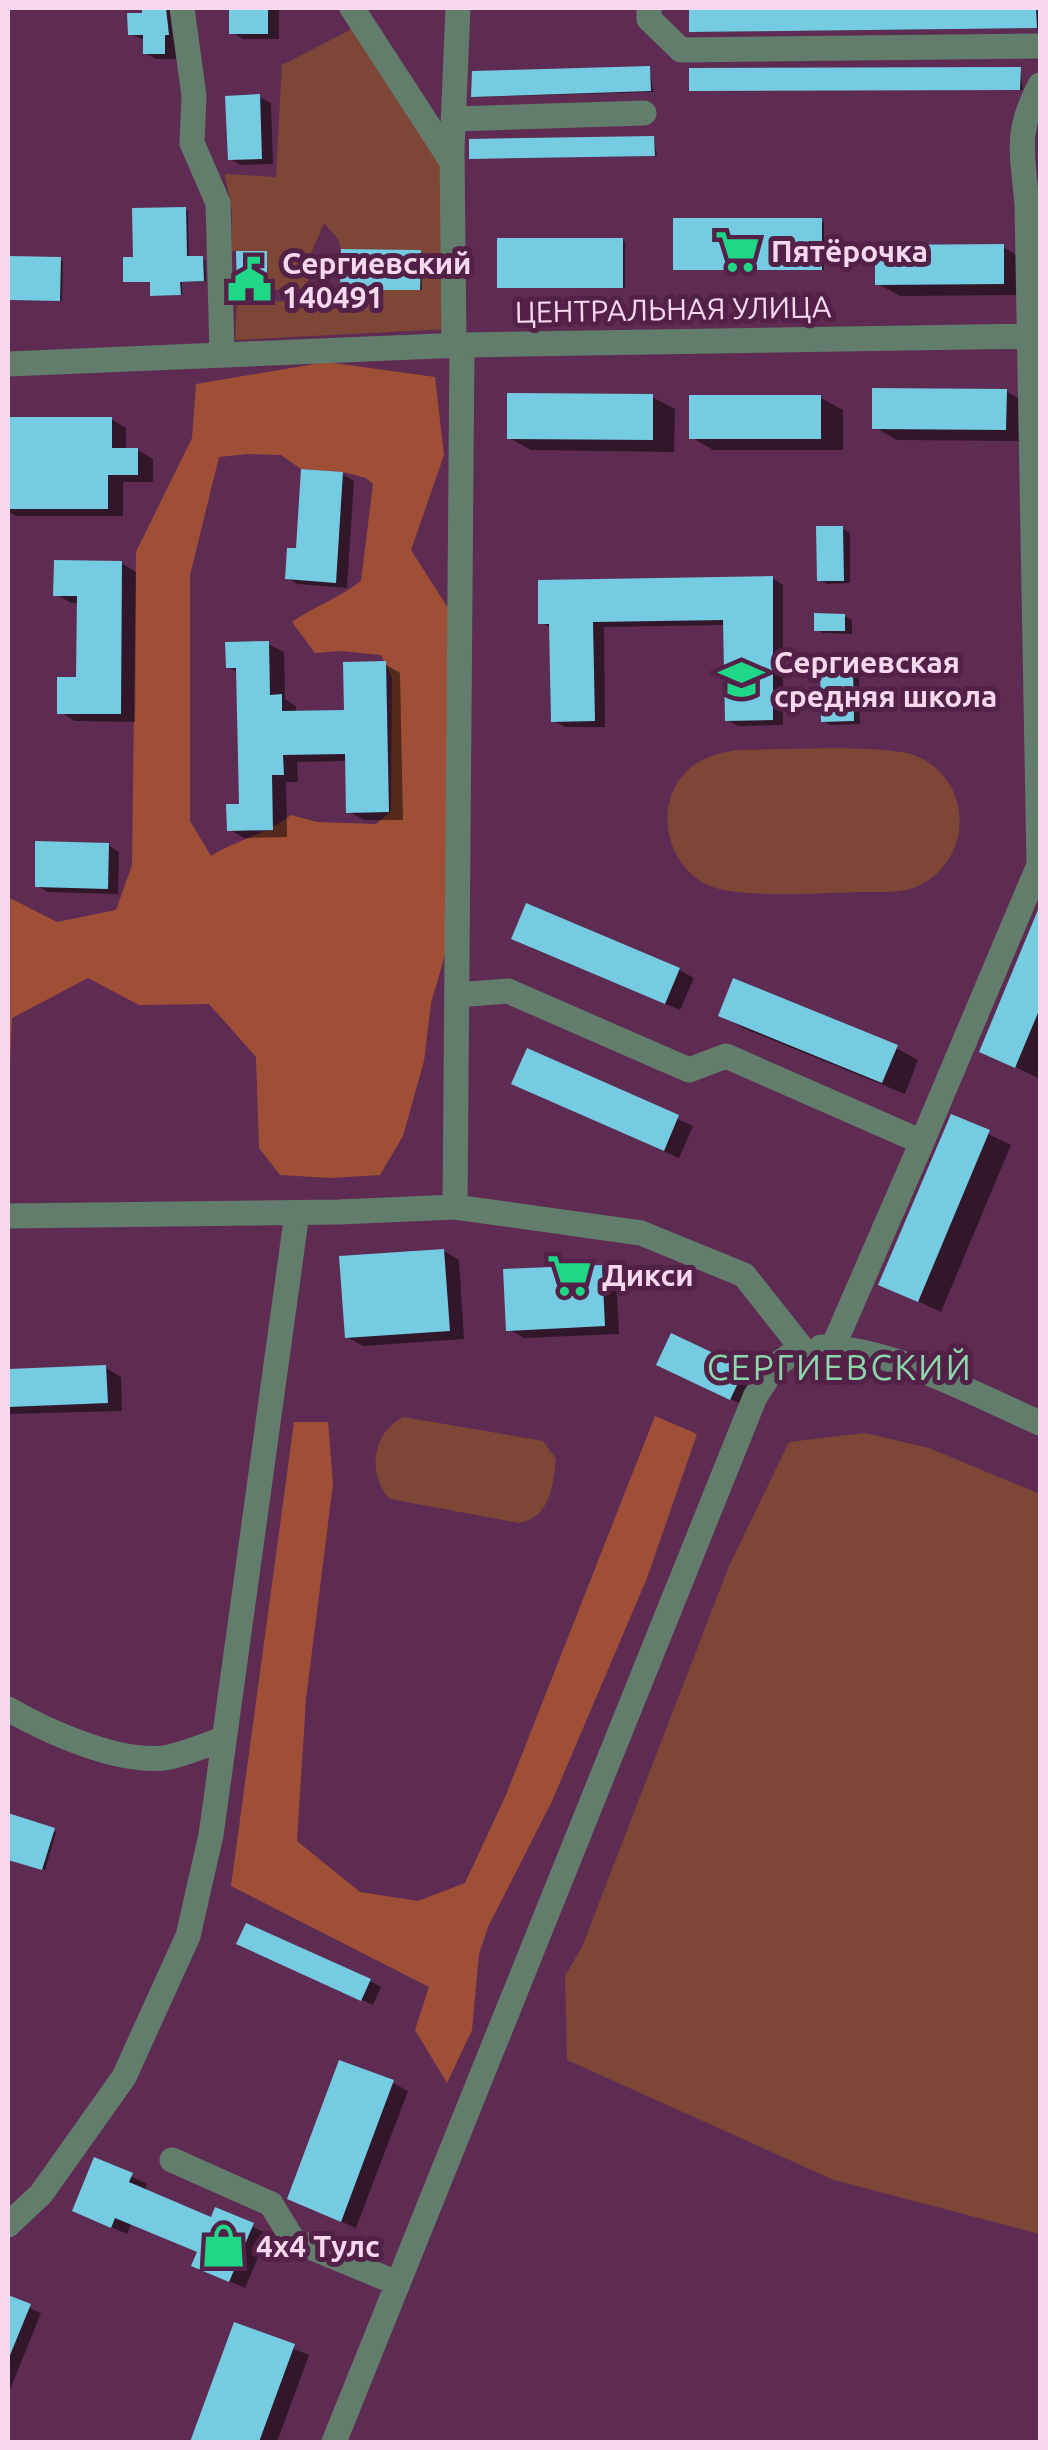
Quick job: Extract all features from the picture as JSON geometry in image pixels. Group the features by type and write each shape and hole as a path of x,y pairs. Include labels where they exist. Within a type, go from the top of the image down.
{"street":[{"path":"182,8 194,96 192,143 218,203 222,354"},
{"path":"352,8 452,162"},
{"path":"455,1207 458,345 452,162 458,8"},
{"path":"649,8 649,19 681,50 1040,46"},
{"path":"832,1348 1039,865 1034,336 1020,138 1026,113 1040,85"},
{"path":"454,119 644,113"},
{"name":"ЦЕНТРАЛЬНАЯ УЛИЦА","path":"8,364 458,345 1034,336"},
{"path":"457,994 508,991 689,1070 726,1056 922,1142"},
{"path":"8,1216 455,1207 641,1233 744,1275 801,1347"},
{"path":"8,2225 40,2194 124,2078 188,1936 211,1836 297,1213"},
{"path":"334,2442 755,1397 774,1368 801,1347 850,1348 888,1358 1040,1423"},
{"path":"8,1710 31,1723 127,1758 165,1758 224,1739"},
{"path":"172,2160 271,2204 294,2240 397,2283"}],"shaded area":[{"path":"358,26 443,163 448,329 235,340 237,302 340,300 340,290 420,290 420,250 341,249 324,223 308,261 308,289 267,290 266,251 231,251 232,212 225,174 276,177 282,65"},
{"path":"326,362 435,377 444,455 411,550 448,608 447,948 431,1003 424,1061 403,1136 380,1175 280,1175 259,1148 256,1057 209,1004 139,1005 88,978 12,1018 8,1120 8,897 57,922 116,910 132,865 136,552 192,438 196,384","holes":["281,455 301,469 343,472 373,484 361,581 292,622 315,653 381,655 392,677 391,811 376,824 317,822 291,815 211,856 190,821 190,575 219,457"]},
{"path":"859,749 919,757 937,769 957,802 960,821 950,857 920,885 895,892 762,894 708,885 694,876 674,849 667,816 670,800 677,784 693,766 711,756 737,750"},
{"path":"655,1416 697,1434 647,1578 552,1801 488,1927 479,1954 472,2030 447,2083 415,2030 429,1987 231,1886 294,1422 328,1422 333,1484 306,1699 297,1841 360,1892 418,1901 465,1883 506,1795"},
{"path":"404,1417 543,1441 556,1459 544,1507 519,1523 390,1499 378,1478 376,1454 385,1432"},
{"path":"865,1433 929,1448 1040,1494 1040,2234 834,2180 567,2060 565,1976 582,1947 729,1566 789,1442"}],"building":[{"path":"142,8 166,8 169,35 165,35 165,54 143,54 143,35 128,35 127,13 142,13"},
{"path":"229,8 268,8 268,34 229,34"},
{"path":"689,8 1036,8 1037,28 689,32"},
{"path":"650,66 651,91 471,97 472,71"},
{"path":"1021,67 1020,90 689,91 689,68"},
{"path":"260,94 262,159 228,160 225,96"},
{"path":"654,136 655,156 469,159 469,139"},
{"path":"186,207 187,256 203,256 204,281 180,282 181,295 150,296 150,282 123,282 123,257 133,257 132,208"},
{"path":"673,218 822,218 822,270 673,270"},
{"path":"497,238 623,238 623,288 497,288"},
{"path":"1004,244 1004,284 875,285 875,245"},
{"path":"341,249 421,250 420,290 340,290"},
{"path":"236,251 267,251 267,290 237,290"},
{"path":"8,256 61,257 60,301 8,300"},
{"path":"872,388 1007,389 1006,430 872,429"},
{"path":"507,393 653,394 653,440 507,439"},
{"path":"689,395 821,395 821,439 689,439"},
{"path":"8,417 112,417 112,448 138,448 138,475 108,475 108,509 8,509"},
{"path":"301,469 343,472 336,583 285,579 287,548 296,548"},
{"path":"816,526 843,526 844,581 817,581"},
{"path":"54,560 122,561 121,714 57,714 57,677 76,677 77,596 53,596"},
{"path":"773,576 773,720 725,721 723,620 593,622 595,721 551,722 549,624 538,624 538,580"},
{"path":"814,613 845,614 845,631 814,631"},
{"path":"269,641 270,695 282,694 282,711 344,710 343,662 386,661 389,812 346,813 345,754 283,755 284,775 272,775 273,830 227,831 226,804 239,804 236,668 226,668 225,642"},
{"path":"820,664 853,664 854,721 821,722"},
{"path":"35,841 109,843 108,889 35,887"},
{"path":"526,903 680,968 665,1004 511,939"},
{"path":"1040,905 1040,1008 1015,1068 979,1052"},
{"path":"733,978 898,1045 882,1083 718,1016"},
{"path":"527,1048 679,1115 664,1151 511,1084"},
{"path":"951,1114 990,1130 918,1302 878,1285"},
{"path":"444,1249 450,1331 345,1338 339,1256"},
{"path":"602,1265 605,1326 506,1331 503,1269"},
{"path":"671,1333 745,1368 730,1400 656,1365"},
{"path":"106,1365 108,1403 8,1407 8,1369"},
{"path":"8,1813 55,1828 42,1870 8,1860"},
{"path":"246,1923 371,1979 361,2001 236,1944"},
{"path":"339,2060 394,2080 341,2222 287,2199"},
{"path":"94,2157 133,2173 129,2182 211,2217 215,2207 254,2223 229,2282 191,2266 197,2252 115,2218 111,2228 72,2211"},
{"path":"8,2295 31,2304 8,2360"},
{"path":"234,2322 295,2344 259,2442 190,2442"}],"place":[{"name":"Пятёрочка","path":"738,251"},
{"name":"Сергиевский 140491","path":"249,280"},
{"name":"Сергиевская средняя школа","path":"741,679"},
{"name":"Дикси","path":"569,1275"},
{"name":"4x4 Тулс","path":"223,2246"}],"district":[{"name":"СЕРГИЕВСКИЙ","path":"840,1367"}]}
